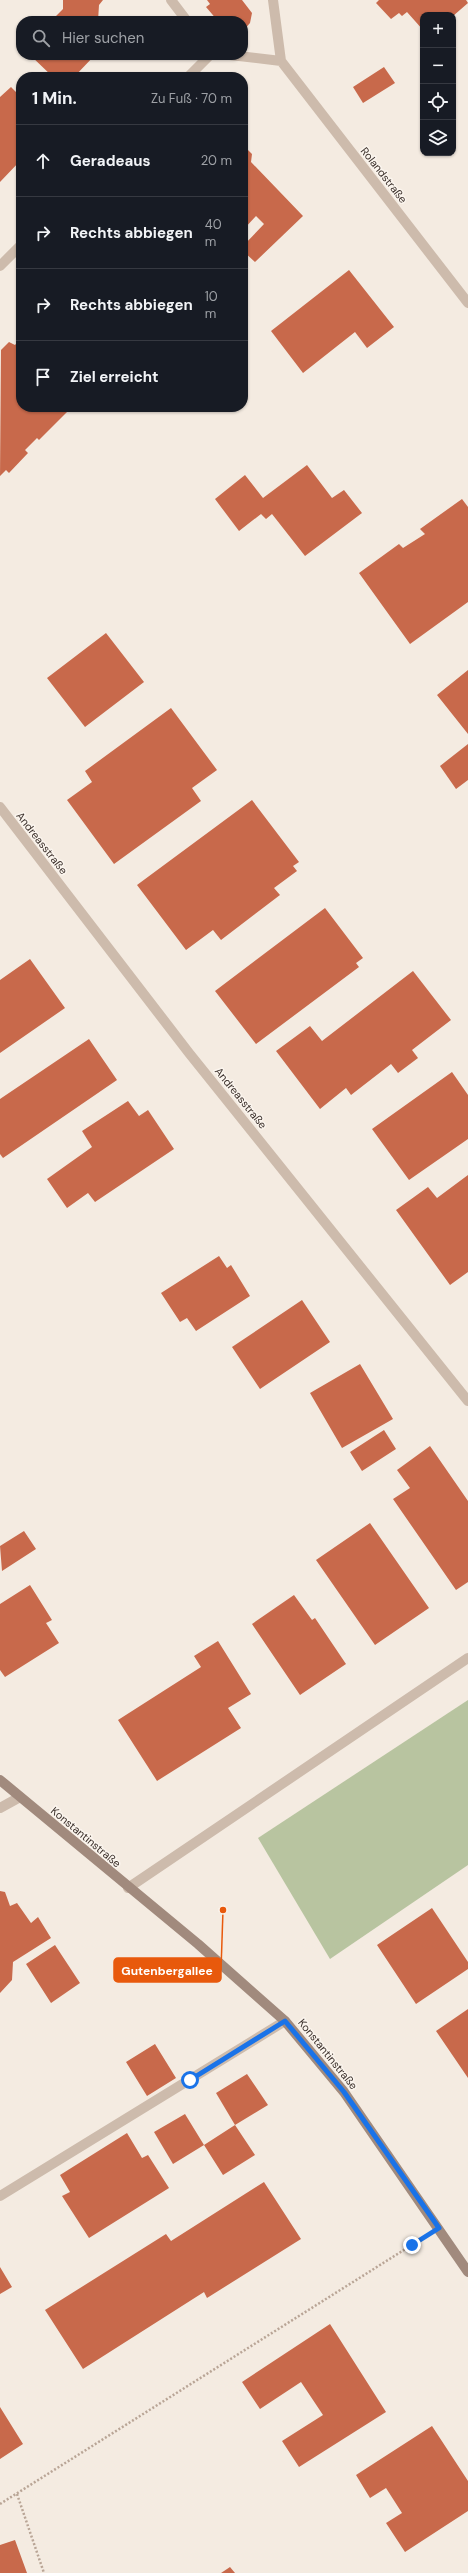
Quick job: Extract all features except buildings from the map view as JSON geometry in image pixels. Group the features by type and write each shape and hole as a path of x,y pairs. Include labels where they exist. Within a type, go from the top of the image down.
{"main road":[{"name":"Konstantinstraße","path":"0,1780 128,1888 198,1944 285,2021 344,2092 468,2272"}],"street":[{"path":"171,0 183,16"},
{"path":"248,57 281,61 273,0"},
{"path":"193,72 205,60"},
{"name":"Rolandstraße","path":"281,61 468,303"},
{"path":"0,266 16,250"},
{"name":"Andreasstraße","path":"0,807 190,1053 468,1401"},
{"path":"128,1888 468,1658"},
{"path":"0,1808 20,1796"},
{"path":"0,2196 285,2021"}],"path":[{"path":"0,2504 439,2228"},
{"path":"17,2494 44,2573"}],"green space":[{"path":"468,1700 468,1865 330,1959 258,1838"}],"place":[{"name":"Gutenbergallee","path":"223,1910"}],"route":[{"path":"190,2080 285,2021 344,2092 439,2228 412,2245"}]}
